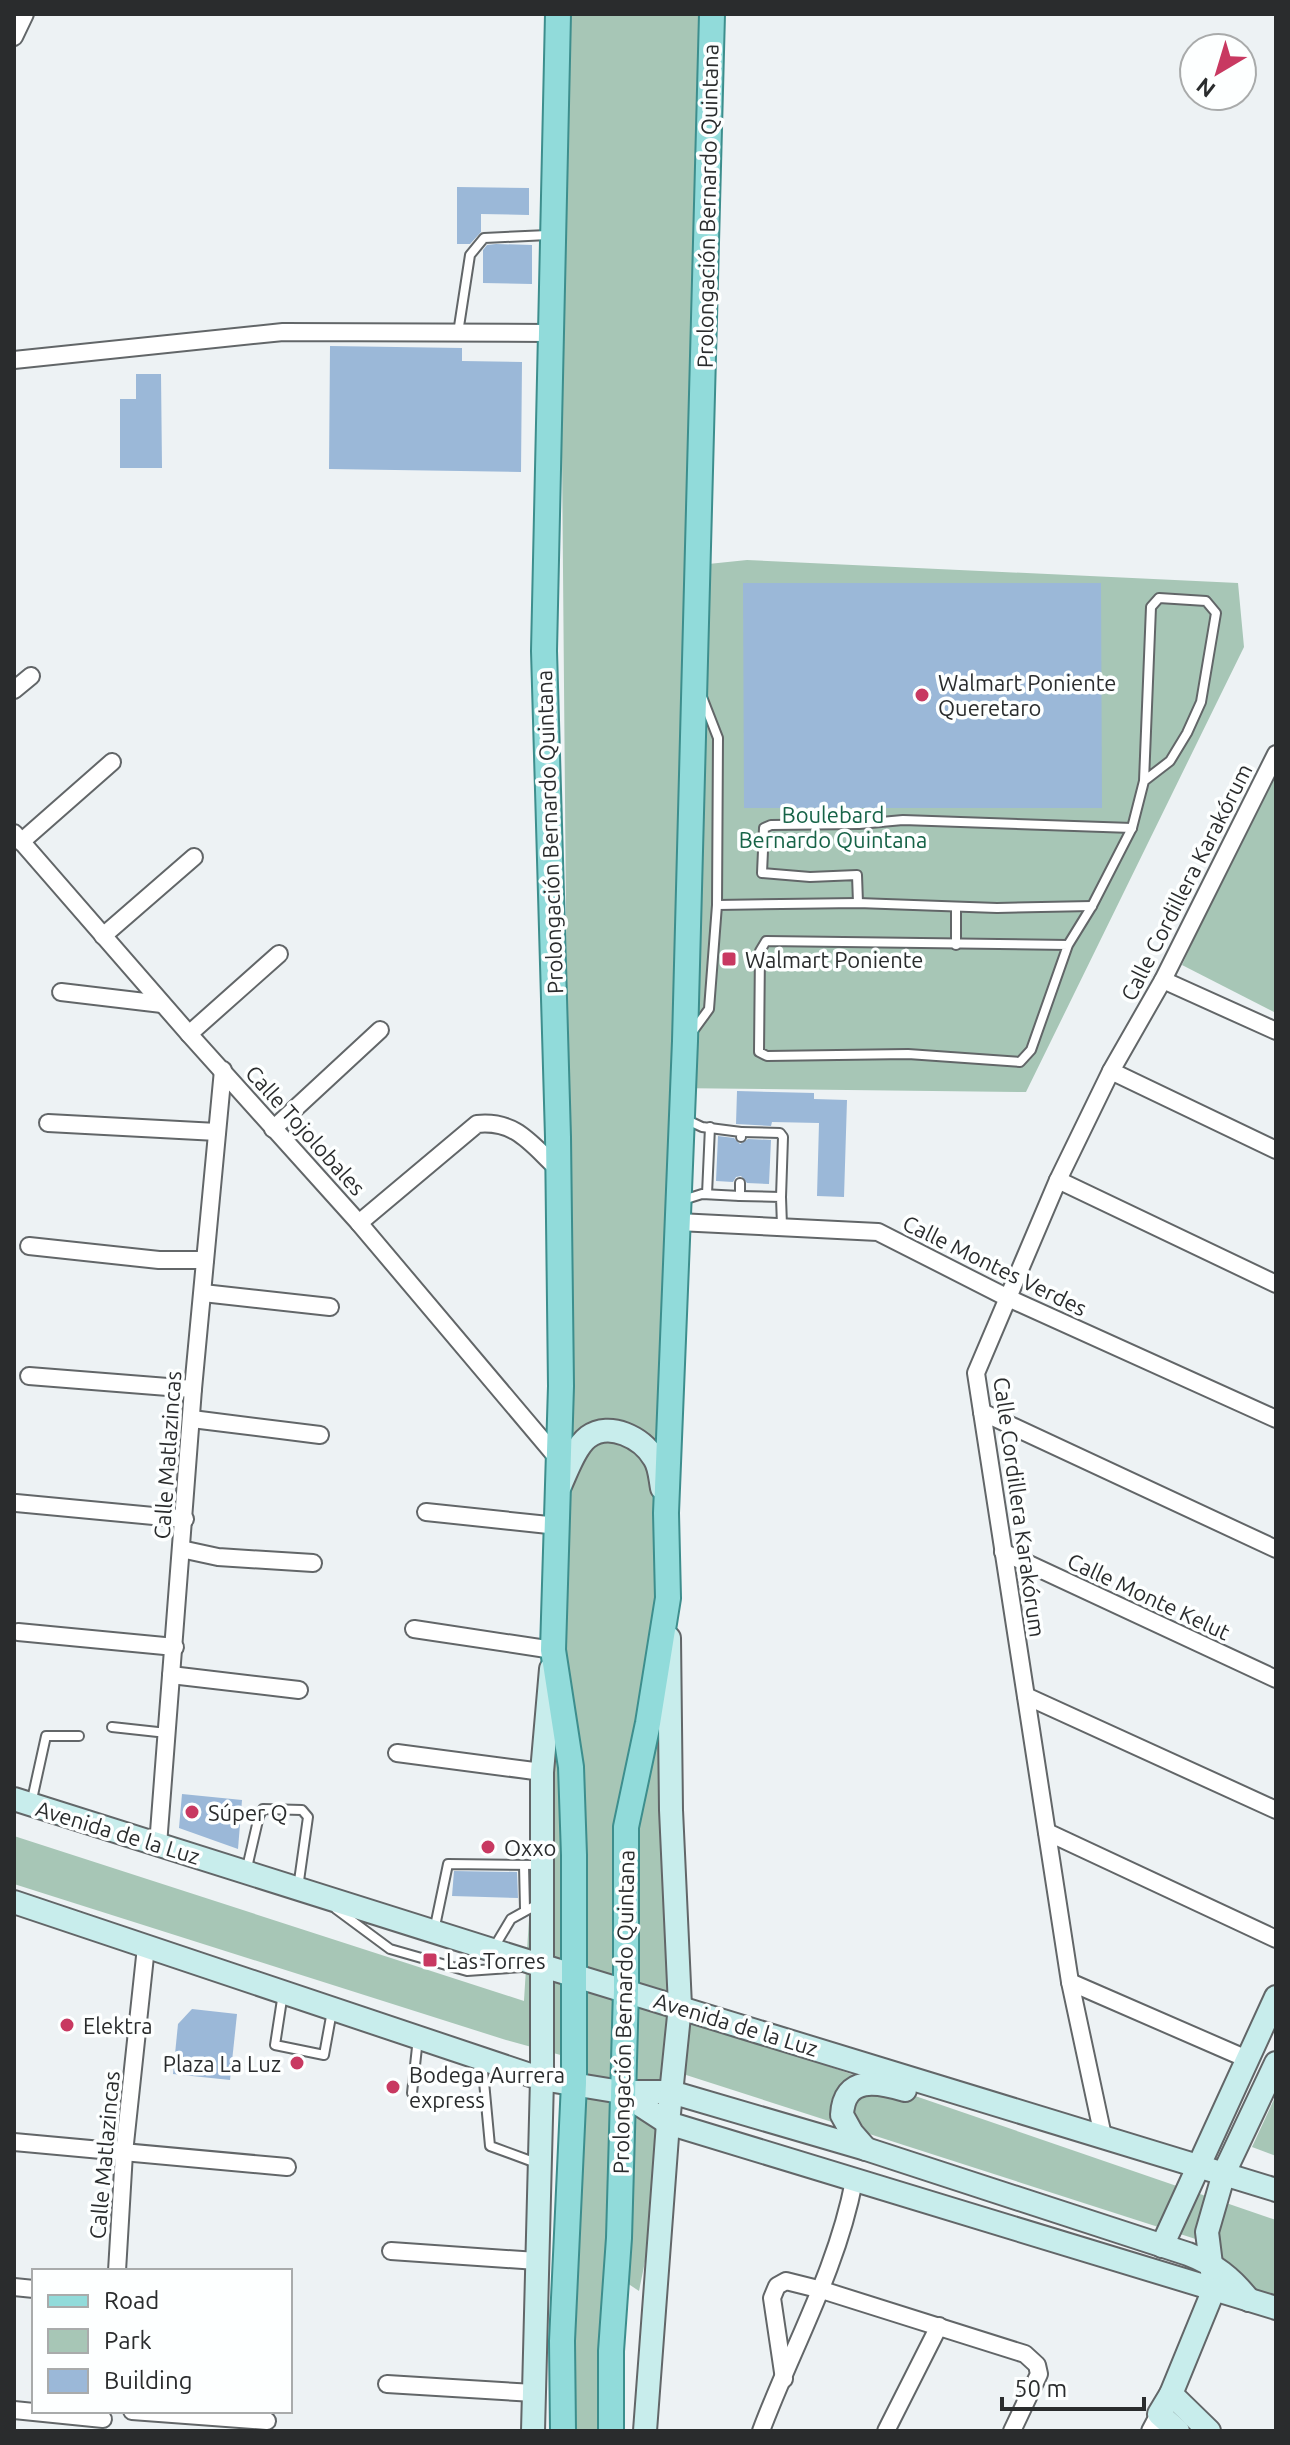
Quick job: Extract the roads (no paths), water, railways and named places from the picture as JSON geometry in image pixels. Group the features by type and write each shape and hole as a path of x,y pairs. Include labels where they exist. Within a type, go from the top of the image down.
{"main road":[{"name":"Prolongación Bernardo Quintana","path":"533,2431 543,1966 534,1906 533,1865 553,1650 560,1486 557,1168 544,651 558,14"},
{"name":"Prolongación Bernardo Quintana","path":"645,2431 680,2006 671,1810 666,1513 685,1041 712,14"},
{"path":"560,1486 582,1443 596,1433 614,1430 642,1444 654,1457 666,1513"},
{"name":"Prolongación Bernardo Quintana","path":"611,2431 611,2351 619,2238 626,1990 626,1827 648,1723 668,1598"},
{"name":"Prolongación Bernardo Quintana","path":"553,1650 571,1767 574,1975 574,2083 562,2341 563,2431"},
{"name":"Avenida de la Luz","path":"23,1802 543,1966 1276,2190"},
{"path":"14,1902 542,2079 621,2092 671,2092 866,2149 1210,2263 1261,2303"},
{"path":"1162,2246 1276,1997"},
{"path":"1178,2431 1155,2422 1171,2394 1214,2289 1207,2232 1224,2173 1276,2063"},
{"path":"866,2149 842,2115 843,2106 852,2091 871,2082 1010,2121 1054,2121"},
{"path":"621,2092 668,2123 1261,2303"},
{"path":"1171,2394 1209,2431"}],"street":[{"path":"14,37 25,14"},
{"path":"14,360 283,332 551,333"},
{"path":"14,690 31,676"},
{"name":"Calle Cordillera Karakórum","path":"1103,2136 1070,1982 976,1373 1058,1180 1111,1071 1163,980 1276,754"},
{"path":"18,838 112,762"},
{"name":"Calle Tojolobales","path":"18,838 359,1223 560,1461"},
{"path":"103,936 194,857"},
{"path":"189,1034 279,954"},
{"path":"1163,980 1276,1031"},
{"path":"61,992 162,1004"},
{"path":"273,1129 380,1030"},
{"name":"Calle Matlazincas","path":"158,1845 193,1389 223,1070"},
{"path":"1111,1071 1276,1150"},
{"path":"359,1223 477,1124 495,1122 513,1128 557,1168"},
{"path":"48,1123 217,1132"},
{"path":"1058,1180 1276,1284"},
{"name":"Calle Montes Verdes","path":"678,1212 782,1226 878,1232 1006,1297 1276,1419"},
{"path":"29,1246 159,1260 205,1260"},
{"path":"203,1293 330,1307"},
{"path":"29,1376 193,1389"},
{"path":"982,1412 1276,1549"},
{"path":"192,1419 320,1435"},
{"path":"16,1503 185,1519"},
{"path":"426,1512 558,1526"},
{"path":"181,1549 218,1557 313,1563"},
{"name":"Calle Monte Kelut","path":"1003,1552 1276,1679"},
{"path":"414,1629 553,1650"},
{"path":"18,1632 175,1647"},
{"path":"171,1675 299,1690"},
{"path":"1026,1696 1276,1810"},
{"path":"397,1753 542,1772"},
{"path":"1047,1832 1276,1939"},
{"name":"Calle Matlazincas","path":"117,2269 124,2153 146,1947"},
{"path":"1070,1982 1247,2059"},
{"path":"14,2142 287,2167"},
{"path":"761,2431 822,2290 850,2205 854,2181"},
{"path":"391,2251 537,2261"},
{"path":"784,2379 772,2298 777,2286 786,2281 1025,2354 1037,2365 1039,2374 1012,2431"},
{"path":"886,2431 939,2326"},
{"path":"387,2384 534,2393"},
{"path":"41,2413 103,2420"},
{"path":"159,2413 267,2421"}],"lane":[{"path":"458,333 470,255 476,245 484,238 553,235"},
{"path":"1068,945 766,941 762,944 760,1054 955,1056 1020,1062 1031,1050 1068,945 1132,828 1144,781 1151,607 1159,598 1206,601 1216,613 1201,702 1170,761 1144,781"},
{"path":"685,1041 709,1009 717,905 718,738 694,677"},
{"path":"858,903 857,875 810,877 762,873 764,828 771,825 903,820 1132,828"},
{"path":"717,905 1092,906"},
{"path":"956,907 956,945"},
{"path":"682,1117 702,1127 741,1134 780,1133 783,1137 782,1226"},
{"path":"707,1194 710,1127"},
{"path":"740,1183 740,1196"},
{"path":"678,1212 707,1194 781,1197"},
{"path":"112,1727 167,1733"},
{"path":"23,1802 46,1736 79,1736"},
{"path":"246,1872 263,1809 302,1810 308,1817 307,1892 390,1949 467,1971 543,1966"},
{"path":"434,1932 448,1864 533,1865"},
{"path":"493,1950 511,1919 534,1906"},
{"path":"283,1992 275,2045 324,2055 333,2008"},
{"path":"412,2093 419,2037"},
{"path":"482,2058 490,2146 540,2164"},
{"path":"1261,2303 1276,2320"}],"place":[{"name":"Walmart Poniente Queretaro","path":"922,695"},
{"name":"Walmart Poniente","path":"729,959"},
{"name":"Súper Q","path":"192,1812"},
{"name":"Oxxo","path":"488,1847"},
{"name":"Las Torres","path":"430,1960"},
{"name":"Elektra","path":"67,2025"},
{"name":"Plaza La Luz","path":"297,2063"},
{"name":"Bodega Aurrera express","path":"393,2087"}],"park label":[{"name":"Boulebard Bernardo Quintana","path":"833,826"}]}
